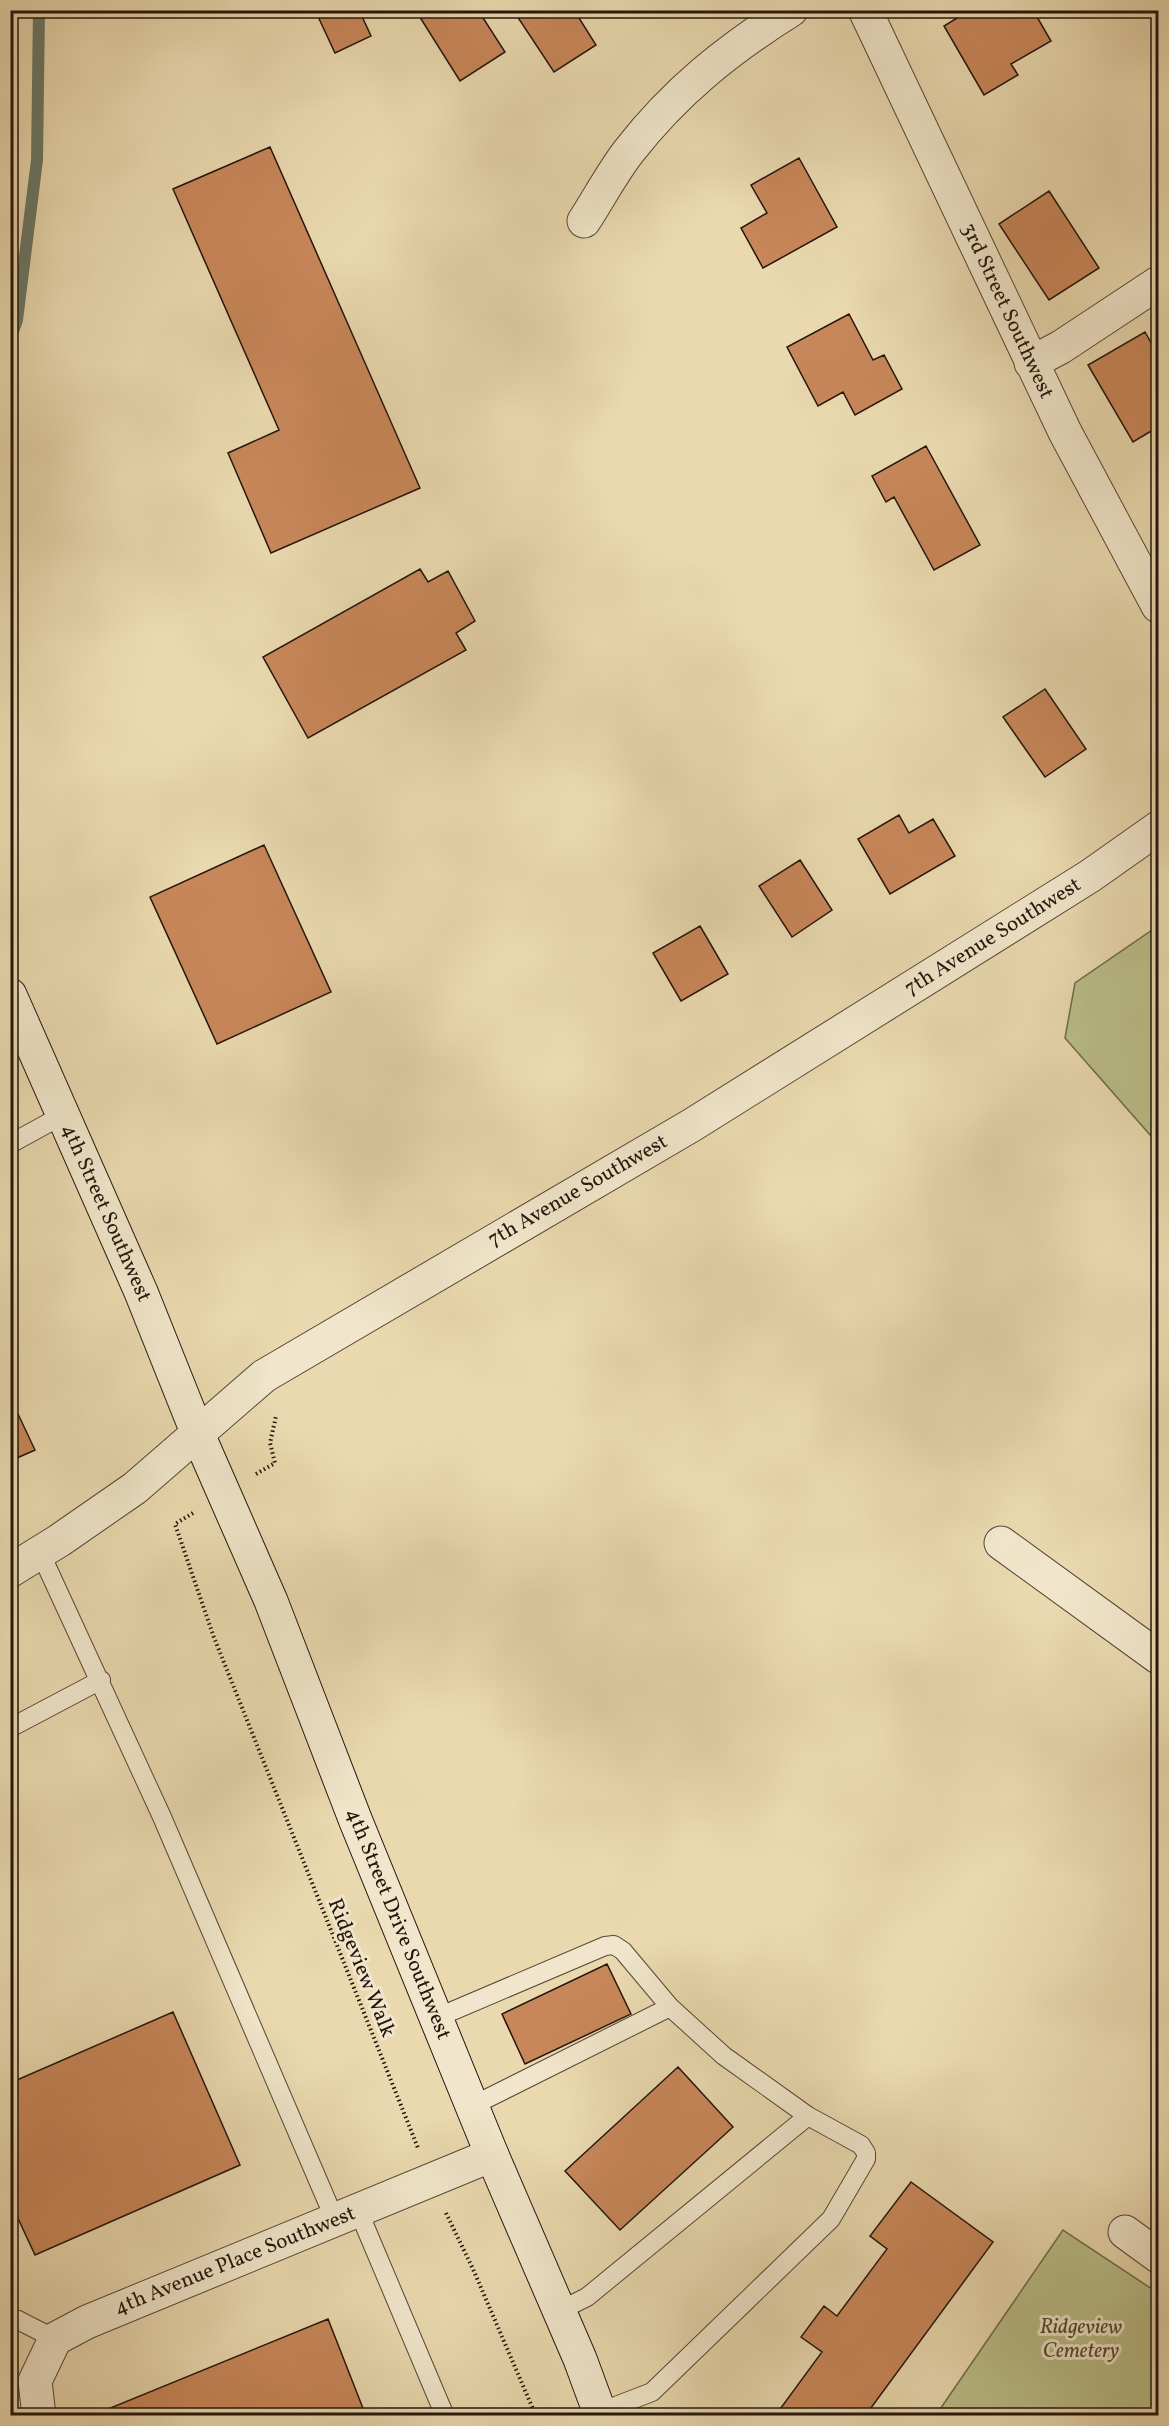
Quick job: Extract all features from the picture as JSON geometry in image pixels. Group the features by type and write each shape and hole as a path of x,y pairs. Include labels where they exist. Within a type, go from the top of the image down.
{"street":[{"path":"584,221 628,152 681,91 744,39 791,10"},
{"name":"3rd Street Southwest","path":"864,10 1065,432 1158,606"},
{"path":"1031,363 1061,347 1158,283"},
{"name":"7th Avenue Southwest","path":"10,1571 135,1488 264,1376 692,1125 1090,876 1158,828"},
{"name":"4th Street Southwest","path":"10,995 141,1292 197,1432"},
{"name":"4th Street Drive Southwest","path":"197,1432 271,1601 355,1819 600,2414"},
{"path":"1000,1543 1158,1657"},
{"name":"4th Avenue Place Southwest","path":"55,2339 87,2322 492,2155"},
{"path":"1125,2232 1158,2256"},
{"path":"39,2415 35,2381 55,2339"}],"lane":[{"path":"10,1144 63,1115"},
{"path":"40,1552 347,2215 445,2415"},
{"path":"10,1728 101,1680"},
{"path":"436,2018 604,1946 615,1945 623,1951 670,2007 724,2056 808,2116 861,2145 866,2153 866,2159 831,2219 652,2392 600,2414"},
{"path":"472,2106 670,2007"},
{"path":"559,2311 587,2297 808,2116"},
{"path":"10,2319 18,2320 55,2339"}],"path":[{"name":"Ridgeview Walk","path":"175,1524 213,1635 431,2181 473,2269 536,2415"}],"green space":[{"path":"1158,926 1158,1144 1065,1038 1075,983"},
{"name":"Ridgeview Cemetery","path":"1063,2230 1158,2293 1158,2415 936,2415"}],"building":[{"path":"315,10 359,10 371,36 335,53"},
{"path":"478,10 505,52 460,81 416,11"},
{"path":"513,10 574,10 596,45 554,72"},
{"path":"970,10 1033,10 1051,41 1011,64 1018,75 984,95 944,26"},
{"path":"270,147 420,488 271,553 228,453 279,430 173,189"},
{"path":"799,158 837,227 763,268 741,228 767,213 751,185"},
{"path":"1049,191 1099,268 1049,300 999,224"},
{"path":"849,314 873,360 884,355 902,389 855,415 843,392 818,406 787,347"},
{"path":"1145,332 1158,355 1158,427 1133,442 1088,365"},
{"path":"926,446 980,545 934,570 894,497 886,502 872,476"},
{"path":"420,569 428,582 448,571 475,621 456,633 466,650 308,738 263,657"},
{"path":"1045,689 1086,749 1045,777 1003,717"},
{"path":"899,815 909,833 933,819 955,856 890,894 858,839"},
{"path":"264,845 331,992 217,1044 150,897"},
{"path":"800,860 832,910 792,937 759,886"},
{"path":"700,926 728,974 681,1001 653,953"},
{"path":"10,1270 17,1286 10,1289"},
{"path":"10,1397 35,1450 10,1461"},
{"path":"607,1964 631,2014 525,2064 502,2014"},
{"path":"173,2012 240,2165 35,2255 10,2201 10,2083"},
{"path":"678,2067 733,2127 620,2230 565,2171"},
{"path":"911,2182 993,2242 865,2416 775,2416 822,2352 801,2337 824,2306 837,2316 887,2249 870,2236"},
{"path":"328,2319 366,2416 91,2416"}],"waterway":[{"path":"10,340 17,320 37,160 39,10"}]}
